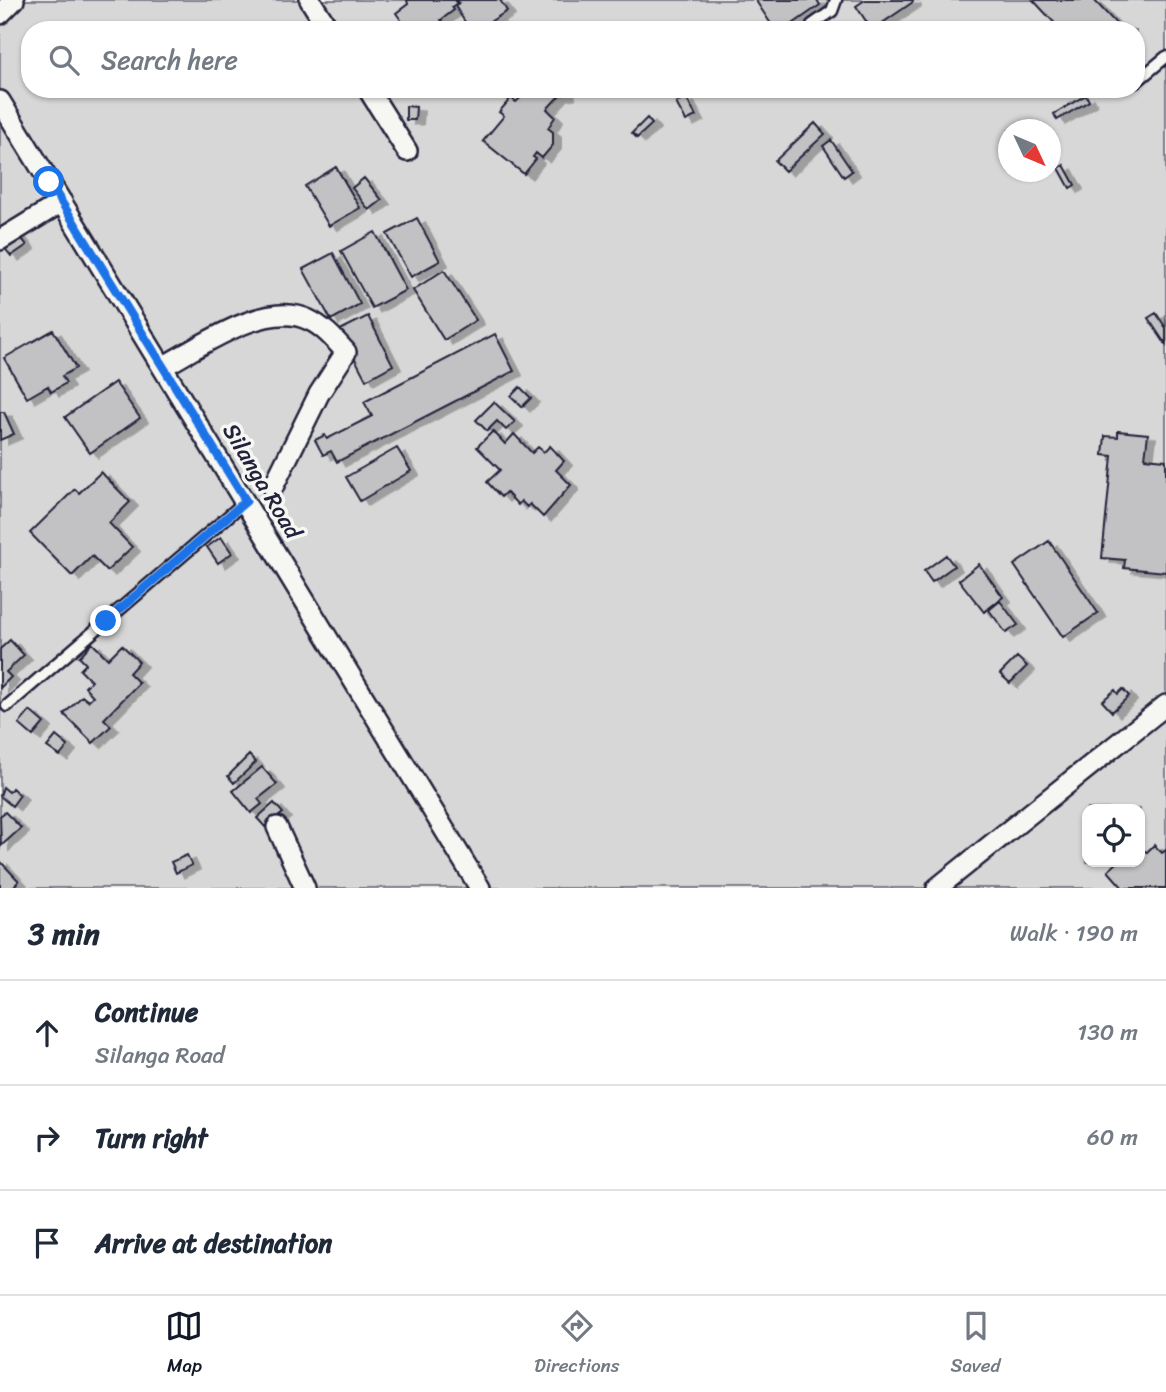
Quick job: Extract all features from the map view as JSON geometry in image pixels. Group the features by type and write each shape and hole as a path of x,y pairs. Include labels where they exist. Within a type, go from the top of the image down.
{"street":[{"path":"0,14 14,0"},
{"path":"310,0 323,21"},
{"path":"374,98 407,151"},
{"name":"Silanga Road","path":"0,101 480,888"},
{"path":"0,240 62,202"},
{"path":"164,366 239,326 292,314 310,320 328,333 346,352 319,394 273,487"},
{"path":"937,888 1166,705"},
{"path":"277,827 305,888"}],"lane":[{"path":"818,21 832,11 836,0"},
{"path":"1145,74 1166,57"},
{"path":"7,706 246,501"}],"shaded area":[{"path":"0,0 1166,0 1166,888 0,888"}],"building":[{"path":"407,0 454,0 457,3 452,7 454,10 442,21 402,21 396,13 408,4"},
{"path":"456,0 500,0 507,11 491,21 464,21 455,6 459,3"},
{"path":"817,0 820,5 797,21 769,21 756,1"},
{"path":"865,0 913,2 885,21 866,21 856,6"},
{"path":"1033,0 1094,0 1114,21 1053,21"},
{"path":"511,98 516,102 520,98 557,98 547,109 555,117 548,128 553,132 553,145 542,158 536,153 533,157 536,159 524,174 483,141 504,116 499,112"},
{"path":"686,98 696,116 686,121 676,103"},
{"path":"1081,98 1088,98 1089,101 1056,119 1054,114"},
{"path":"406,106 416,107 415,120 406,120"},
{"path":"647,118 652,124 637,138 632,133"},
{"path":"815,123 825,134 785,171 775,161"},
{"path":"831,140 852,171 844,177 823,146"},
{"path":"1064,165 1075,185 1070,188 1061,172"},
{"path":"336,167 360,208 329,226 305,186"},
{"path":"364,178 382,200 369,210 352,188"},
{"path":"417,218 440,261 411,277 387,234"},
{"path":"375,232 406,290 372,308 341,251"},
{"path":"18,234 27,245 11,256 3,246"},
{"path":"333,253 360,304 331,320 303,269"},
{"path":"444,270 476,320 444,340 413,290"},
{"path":"1156,313 1166,328 1166,345 1148,318"},
{"path":"368,316 393,365 366,380 340,330"},
{"path":"53,330 76,368 62,376 66,383 51,392 48,386 27,398 4,358"},
{"path":"495,334 514,371 337,462 331,451 323,455 315,440 325,435 327,439 372,416 364,402"},
{"path":"115,382 140,418 90,453 65,417"},
{"path":"520,387 531,398 522,407 511,396"},
{"path":"494,402 515,422 506,430 497,421 487,431 476,420"},
{"path":"0,412 4,412 14,434 0,440"},
{"path":"493,431 505,444 514,434 532,453 538,447 544,452 550,446 564,461 556,470 571,485 543,517 530,504 527,507 521,501 518,505 506,492 501,497 487,482 500,470 477,447"},
{"path":"1118,431 1148,434 1145,458 1166,460 1166,572 1124,568 1125,560 1102,558 1112,456 1103,455 1105,436 1118,437"},
{"path":"397,448 411,471 360,501 346,477"},
{"path":"101,472 130,502 109,523 132,547 107,571 92,556 72,576 30,533 75,489 79,493"},
{"path":"221,537 232,553 218,563 207,547"},
{"path":"1049,541 1098,613 1063,637 1014,565"},
{"path":"946,555 954,566 932,582 924,571"},
{"path":"979,564 1003,597 984,612 959,580"},
{"path":"1000,601 1018,625 1006,633 989,610"},
{"path":"10,640 24,655 6,672 11,677 0,688 0,649"},
{"path":"92,643 108,659 122,645 139,662 129,673 139,683 104,719 111,726 93,743 64,714 82,696 88,701 93,696 85,687 91,681 80,670 86,664 79,657"},
{"path":"1017,657 1027,666 1010,683 1000,674"},
{"path":"1123,689 1129,696 1112,712 1102,701 1115,690 1118,694"},
{"path":"30,711 44,723 33,736 19,724"},
{"path":"56,736 68,746 60,756 47,747"},
{"path":"249,755 256,762 234,783 228,776"},
{"path":"262,767 277,784 258,799 262,804 251,813 233,791"},
{"path":"3,787 9,792 12,788 20,795 12,806 0,796"},
{"path":"274,803 283,813 265,827 257,818"},
{"path":"5,812 21,828 1,846 0,816"},
{"path":"1154,845 1162,853 1166,850 1166,888 1123,888 1108,871 1112,867 1145,867 1145,851"},
{"path":"187,855 192,865 176,873 171,862"},
{"path":"0,861 19,881 12,888 0,888"}],"route":[{"path":"49,182 246,501 106,621"}]}
